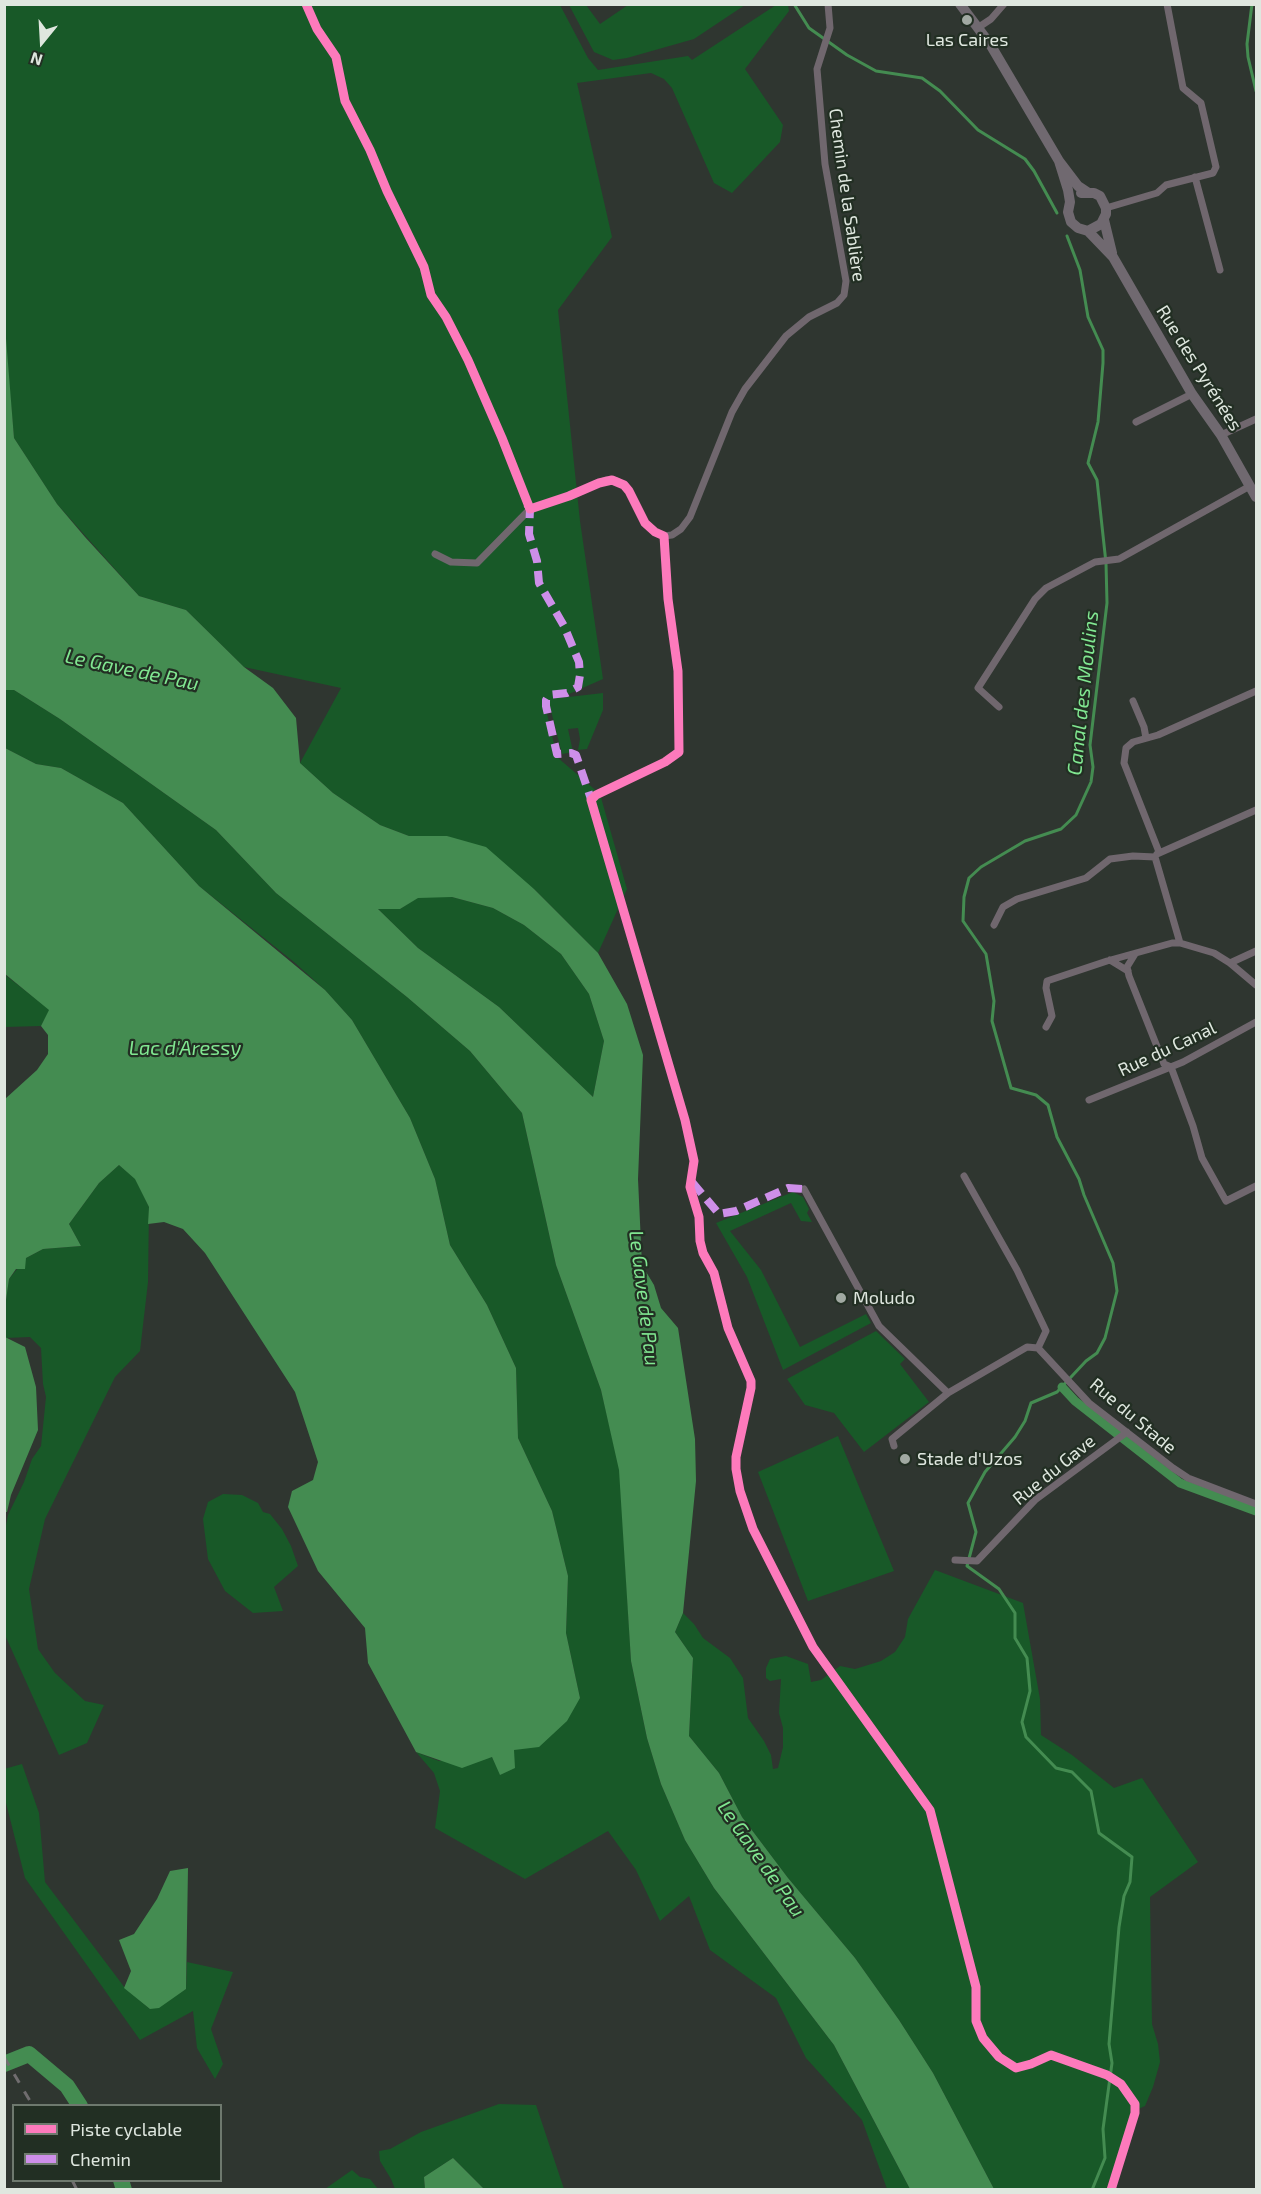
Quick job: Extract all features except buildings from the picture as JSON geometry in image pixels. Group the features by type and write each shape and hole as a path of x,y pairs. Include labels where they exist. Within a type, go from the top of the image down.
{"main road":[{"name":"Rue des Pyrénées","path":"960,4 979,27 1059,161 1078,186 1087,192"},
{"name":"Rue des Pyrénées","path":"1059,161 1068,190 1070,202 1068,212 1071,222 1078,228 1088,231 1113,257 1192,394 1221,435 1257,497"},
{"path":"1070,202 1077,195 1087,192 1100,196 1106,208 1104,220 1098,228 1088,231"},
{"name":"Rue des Pyrénées","path":"1104,220 1113,257"}],"street":[{"name":"Chemin de la Sablière","path":"435,554 451,562 477,563 530,509 612,480 624,485 645,523 655,532 664,536 672,536 690,517 732,412 745,389 786,336 809,316 837,303 844,295 846,281 825,165 819,106 817,69 829,36 828,4"},
{"path":"979,27 991,20 1004,4"},
{"path":"1106,208 1157,193 1166,185 1213,173 1216,167 1201,103 1183,88 1167,4"},
{"path":"1195,177 1220,270"},
{"path":"1136,422 1192,394"},
{"path":"1221,435 1257,419"},
{"path":"999,707 978,688 1035,599 1046,588 1095,562 1119,559 1250,486"},
{"path":"1180,943 1157,854 1124,763 1126,748 1133,742 1257,691"},
{"path":"1132,701 1144,727 1146,738"},
{"path":"993,924 1003,907 1010,903 1086,878 1110,860 1157,854 1257,810"},
{"path":"1046,1028 1052,1016 1046,988 1047,981 1172,943 1180,943 1214,953 1257,985"},
{"path":"1230,963 1257,951"},
{"path":"1135,954 1127,967 1128,971 1164,1064 1171,1067 1202,1158 1226,1201 1257,1186"},
{"path":"1110,960 1128,971"},
{"name":"Rue du Canal","path":"1089,1100 1171,1067 1257,1022"},
{"path":"894,1446 892,1439 948,1393 1027,1347 1038,1348 1046,1331 1017,1270 964,1176"},
{"path":"804,1189 879,1326 948,1393"},
{"name":"Rue du Stade","path":"1038,1348 1123,1435 1188,1478 1257,1504"},
{"name":"Rue du Gave","path":"955,1560 977,1561 1035,1500 1123,1435"}],"shaded area":[{"path":"4,5 560,5 588,58 598,70 688,56 692,60 776,5 788,5 789,11 745,69 783,125 780,142 732,193 714,183 672,88 664,79 651,73 577,83 612,237 558,310 580,521 603,679 560,698 603,693 603,710 587,749 578,750 580,739 578,728 568,729 573,752 562,754 549,703 545,705 557,757 600,794 627,889 598,953 534,889 447,836 409,836 380,825 333,793 300,763 341,688 244,667 186,610 139,596 57,504 14,438 4,326"},
{"path":"569,5 586,5 600,24 628,5 745,5 694,39 613,60 594,52"},
{"path":"4,690 14,690 60,719 216,830 276,893 407,997 470,1051 522,1113 556,1265 601,1390 620,1470 631,1661 647,1738 661,1784 685,1840 714,1888 834,2045 910,2189 887,2189 862,2120 806,2058 776,1998 710,1950 689,1896 660,1921 636,1870 608,1831 525,1879 435,1828 440,1791 434,1773 416,1752 439,1761 492,1757 501,1775 514,1750 580,1698 566,1633 568,1576 552,1511 518,1438 516,1368 487,1305 450,1245 435,1179 410,1118 352,1020 325,990 294,962 199,886 123,803 61,768 36,764 5,748"},
{"path":"418,897 452,897 493,908 524,925 561,954 589,994 604,1041 593,1097 499,1007 418,948 377,908 400,909"},
{"path":"4,974 50,1010 41,1026 5,1027"},
{"path":"119,1165 136,1179 149,1207 148,1282 140,1351 115,1377 45,1519 29,1589 38,1649 55,1673 85,1701 104,1705 87,1743 59,1755 5,1635 4,1535 8,1515 32,1459 41,1446 46,1397 41,1348 30,1337 5,1338 5,1307 9,1279 26,1258 43,1249 81,1246 69,1224 99,1183"},
{"path":"793,1192 803,1197 812,1222 801,1221 791,1203 730,1231 761,1270 800,1347 866,1314 871,1323 783,1370 747,1277 716,1223"},
{"path":"876,1331 905,1359 900,1364 929,1402 864,1452 834,1413 805,1405 787,1379"},
{"path":"838,1436 894,1571 808,1601 758,1472"},
{"path":"223,1494 242,1495 258,1503 263,1512 270,1514 282,1529 291,1546 298,1566 274,1587 283,1611 253,1613 225,1591 208,1559 203,1519 208,1502"},
{"path":"935,1570 1023,1603 1040,1699 1041,1735 1072,1755 1114,1788 1142,1778 1198,1862 1150,1897 1152,2024 1160,2062 1145,2106 1136,2110 1111,2189 994,2189 933,2073 899,2020 855,1958 788,1878 742,1817 719,1773 689,1736 693,1658 675,1632 683,1613 703,1638 730,1658 743,1678 748,1718 771,1755 773,1769 778,1768 783,1747 783,1728 779,1713 781,1679 770,1681 766,1678 766,1668 770,1659 786,1656 808,1664 811,1682 821,1680 840,1666 855,1669 881,1661 895,1652 905,1637 908,1619"},
{"path":"22,1764 39,1813 45,1882 125,1988 150,2009 186,1989 187,1962 233,1972 211,2029 223,2064 215,2079 197,2048 193,2011 140,2040 25,1878 5,1799 4,1769"},
{"path":"499,2104 536,2105 564,2189 484,2189 453,2158 424,2177 425,2189 395,2189 380,2161 379,2151 390,2149 421,2132"},
{"path":"352,2170 360,2177 370,2179 378,2189 325,2189"}],"water":[{"name":"Le Gave de Pau","path":"5,326 14,438 57,504 139,596 186,610 244,667 273,688 296,718 300,763 333,793 380,825 409,836 447,836 486,847 534,889 598,953 627,1004 643,1055 638,1179 642,1265 654,1285 661,1308 678,1328 695,1439 696,1481 683,1613 675,1632 693,1658 689,1736 719,1773 742,1817 788,1878 855,1958 899,2020 933,2073 994,2189 910,2189 834,2045 714,1888 685,1840 661,1784 647,1738 631,1661 619,1470 601,1390 556,1265 522,1113 470,1051 407,997 276,893 216,830 60,719 14,690 5,690","holes":["452,897 493,908 524,925 561,954 589,994 604,1041 593,1097 499,1007 418,948 378,909 400,909 418,898"]},
{"name":"Lac d'Aressy","path":"5,748 36,764 61,768 123,803 199,886 325,990 352,1020 410,1118 435,1179 450,1245 487,1305 516,1368 518,1438 552,1511 568,1576 566,1633 580,1698 567,1721 539,1747 514,1750 515,1768 500,1775 492,1757 462,1768 416,1752 368,1663 365,1628 318,1571 288,1507 292,1491 313,1480 318,1462 295,1392 205,1253 183,1229 164,1222 148,1224 149,1207 135,1179 119,1165 99,1183 69,1224 81,1246 43,1249 26,1258 25,1269 16,1269 9,1279 5,1307 5,1099 37,1070 48,1054 48,1035 41,1026 49,1010 5,974"},
{"path":"5,1337 25,1347 36,1387 38,1430 11,1495 7,1512 5,1512"},
{"path":"188,1868 186,1989 159,2008 150,2009 124,1988 131,1971 119,1940 134,1934 157,1899 170,1871"},
{"path":"453,2158 484,2189 425,2189 424,2177"}],"waterway":[{"name":"Canal des Moulins","path":"794,4 809,28 847,55 876,71 922,78 940,91 978,130 1025,159 1057,213"},
{"path":"1252,4 1247,44 1256,91"},
{"name":"Canal des Moulins","path":"1067,236 1080,270 1088,317 1103,350 1098,422 1088,463 1097,480 1106,563 1107,603 1090,745 1093,767 1091,782 1076,815 1061,829 1025,841 981,867 969,878 964,897 963,921 986,954 994,1001 992,1021 1011,1088 1036,1095 1048,1105 1057,1137 1079,1179 1113,1263 1117,1291 1105,1338 1097,1353 1086,1361 1057,1392 1031,1403 1025,1421 1015,1437 985,1472 968,1503 976,1532 967,1566 999,1589 1015,1613 1015,1638 1027,1658 1030,1691 1022,1722 1026,1737 1056,1768 1072,1772 1091,1791 1099,1833 1132,1857 1130,1882 1124,1896 1119,1927 1109,2044 1112,2063 1103,2129 1105,2158 1092,2190"},
{"path":"1062,1387 1075,1401 1180,1483 1256,1511"},
{"path":"4,2064 29,2054 67,2086 79,2104"},
{"path":"122,2182 124,2190"}],"railway":[{"path":"4,2057 32,2104"},
{"path":"73,2182 77,2190"}],"marked path":[{"path":"527,504 530,509 529,534 537,561 539,583 564,626 579,662 578,687 567,693 549,695 546,706 557,754 576,755 592,802"},
{"path":"692,1182 719,1214 736,1211 788,1188 804,1189"}],"cycle path":[{"path":"306,4 317,29 336,57 345,101 424,267 431,295 446,317 468,360 530,509 612,480 624,485 645,523 664,536 668,599 678,671 679,752 665,762 596,795 591,800 685,1120 694,1161 690,1187 699,1217 703,1253 714,1273 728,1328 751,1381 736,1457 740,1491 753,1529 813,1647 930,1810 976,1987 976,2021 983,2038 999,2057 1016,2068 1051,2055 1107,2075 1121,2084 1135,2104 1135,2113 1111,2190"}],"place":[{"name":"Las Caires","path":"967,20"},
{"name":"Moludo","path":"841,1298"},
{"name":"Stade d'Uzos","path":"905,1459"}]}
